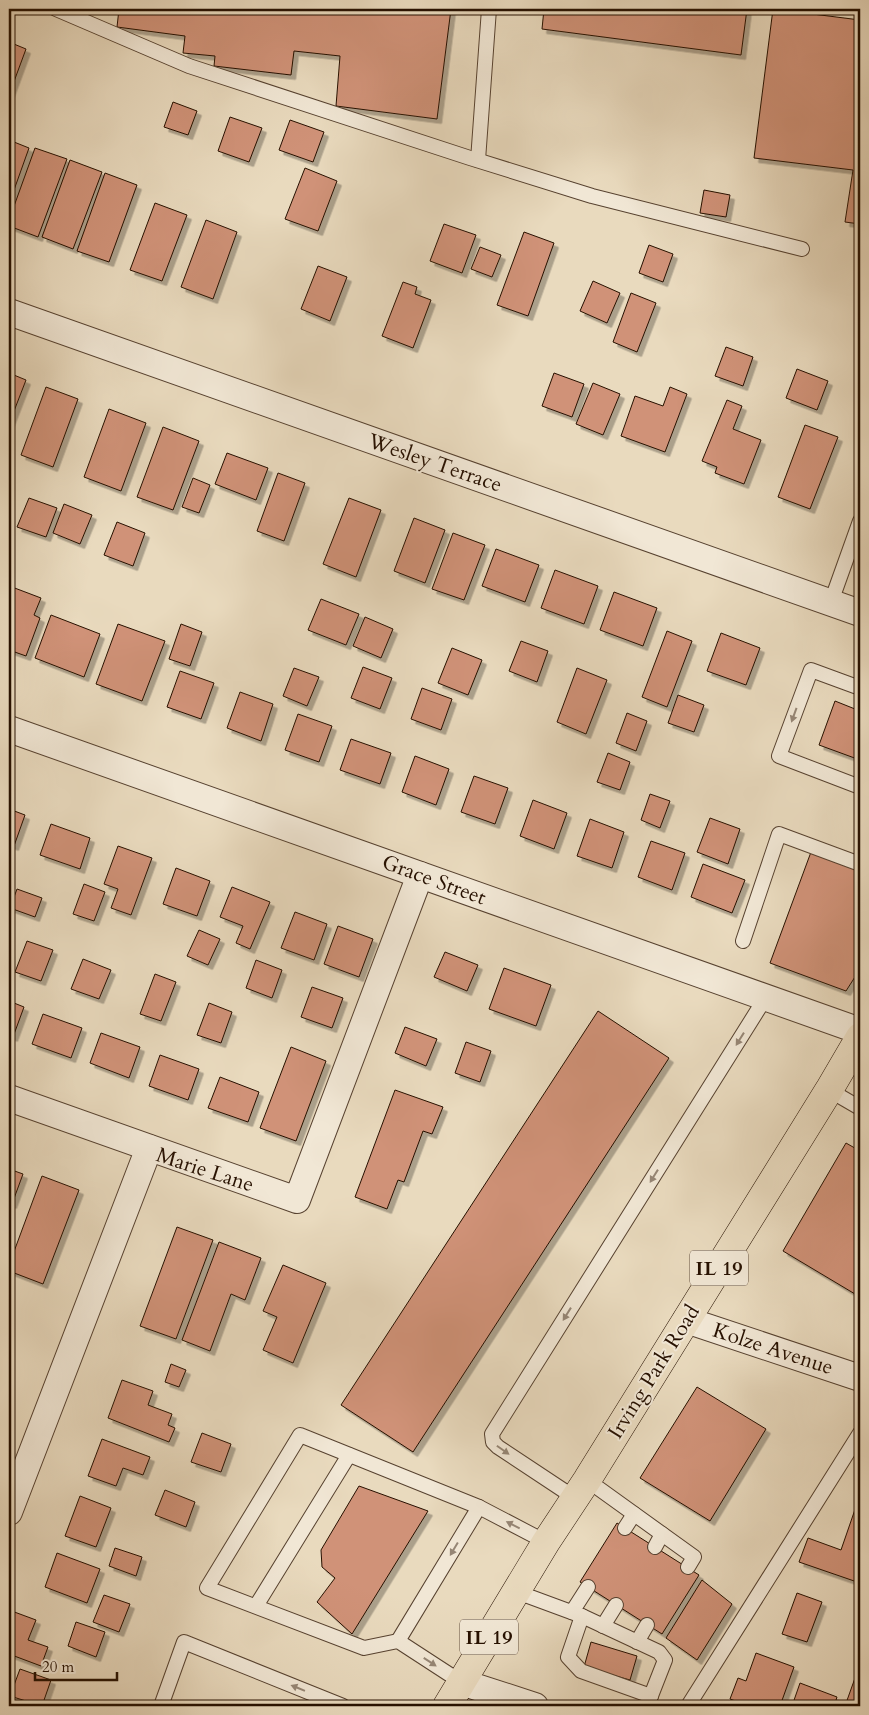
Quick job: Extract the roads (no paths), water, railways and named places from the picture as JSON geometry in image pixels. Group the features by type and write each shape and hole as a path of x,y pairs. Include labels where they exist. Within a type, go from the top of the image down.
{"main road":[{"name":"Irving Park Road","path":"447,1706 546,1542 581,1489 829,1090 860,1036"}],"street":[{"name":"Wesley Terrace","path":"9,312 860,613"},
{"name":"Grace Street","path":"9,729 860,1031"},
{"name":"Marie Lane","path":"9,1512 150,1148 297,1200 420,875"},
{"path":"9,1098 150,1148"},
{"name":"Kolze Avenue","path":"686,1320 860,1378"},
{"path":"461,1682 535,1706"}],"lane":[{"path":"56,9 190,66 478,160 592,196 802,249"},
{"path":"478,160 489,9"},
{"path":"831,602 860,521"},
{"path":"860,688 811,670 779,756 860,787"},
{"path":"743,941 779,834 860,864"},
{"path":"688,1567 694,1557 634,1514 498,1446 493,1442 492,1434 766,998"},
{"path":"829,1090 860,1108"},
{"path":"688,1706 860,1433"},
{"path":"461,1682 398,1641 364,1648 207,1588 300,1435 479,1507 546,1542"},
{"path":"256,1606 349,1455"},
{"path":"398,1641 479,1507"},
{"path":"626,1528 634,1514"},
{"path":"654,1546 662,1534"},
{"path":"517,1592 577,1614 659,1652 665,1660 649,1701 581,1671 568,1657 577,1614 588,1587"},
{"path":"603,1626 616,1605"},
{"path":"637,1642 648,1625"},
{"path":"161,1706 184,1642 343,1706"}]}
